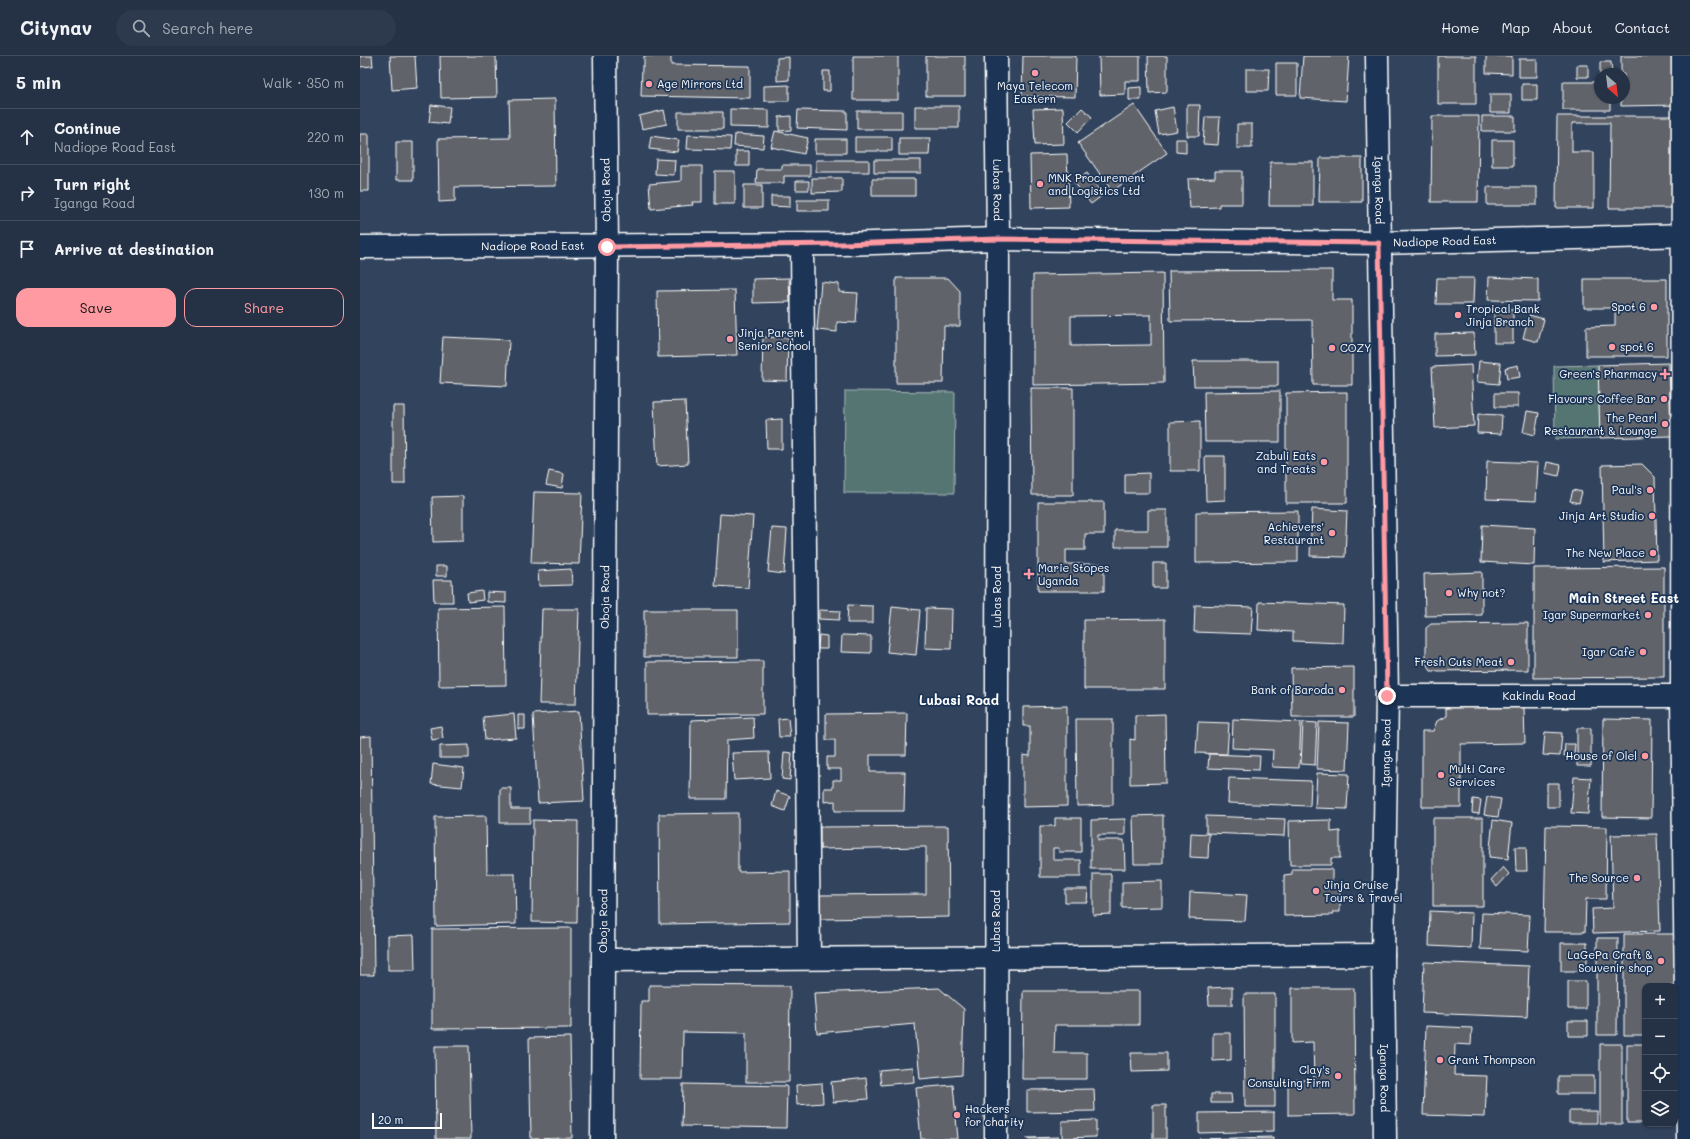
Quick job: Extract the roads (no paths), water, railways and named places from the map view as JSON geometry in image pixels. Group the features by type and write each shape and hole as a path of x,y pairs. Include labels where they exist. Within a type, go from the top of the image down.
{"street":[{"name":"Oboja Road","path":"602,1139 607,247 605,56"},
{"name":"Lubas Road","path":"996,56 998,239 996,1139"},
{"name":"Iganga Road","path":"1377,56 1387,696 1384,955 1385,1139"},
{"path":"1683,56 1686,235 1688,1139"},
{"name":"Nadiope Road East","path":"360,247 802,245 998,239 1379,243 1686,235"},
{"path":"802,245 809,958"},
{"name":"Kakindu Road","path":"1387,696 1686,696"},
{"path":"604,960 1384,955"}],"place":[{"name":"Maya Telecom Eastern","path":"1035,73"},
{"name":"Age Mirrors Ltd","path":"649,84"},
{"name":"MNK Procurement and Logistics Ltd","path":"1040,184"},
{"name":"Spot 6","path":"1654,307"},
{"name":"Tropical Bank Jinja Branch","path":"1458,315"},
{"name":"Jinja Parent Senior School","path":"730,339"},
{"name":"spot 6","path":"1612,347"},
{"name":"COZY","path":"1332,348"},
{"name":"Green's Pharmacy","path":"1665,374"},
{"name":"Flavours Coffee Bar","path":"1664,399"},
{"name":"The Pearl Restaurant & Lounge","path":"1665,424"},
{"name":"Zabuli Eats and Treats","path":"1324,462"},
{"name":"Paul's","path":"1650,490"},
{"name":"Jinja Art Studio","path":"1652,516"},
{"name":"Achievers' Restaurant","path":"1332,533"},
{"name":"The New Place","path":"1653,553"},
{"name":"Marie Stopes Uganda","path":"1029,574"},
{"name":"Why not?","path":"1449,593"},
{"name":"Igar Supermarket","path":"1648,615"},
{"name":"Igar Cafe","path":"1643,652"},
{"name":"Fresh Cuts Meat","path":"1511,662"},
{"name":"Bank of Baroda","path":"1342,690"},
{"name":"House of Olel","path":"1645,756"},
{"name":"Multi Care Services","path":"1441,775"},
{"name":"The Source","path":"1637,878"},
{"name":"Jinja Cruise Tours & Travel","path":"1316,891"},
{"name":"LaGePa Craft & Souvenir shop","path":"1661,961"},
{"name":"Grant Thompson","path":"1440,1060"},
{"name":"Clay's Consulting Firm","path":"1338,1076"},
{"name":"Hackers for charity","path":"957,1115"}],"district":[{"name":"Main Street East","path":"1624,598"},
{"name":"Lubasi Road","path":"959,700"}]}
